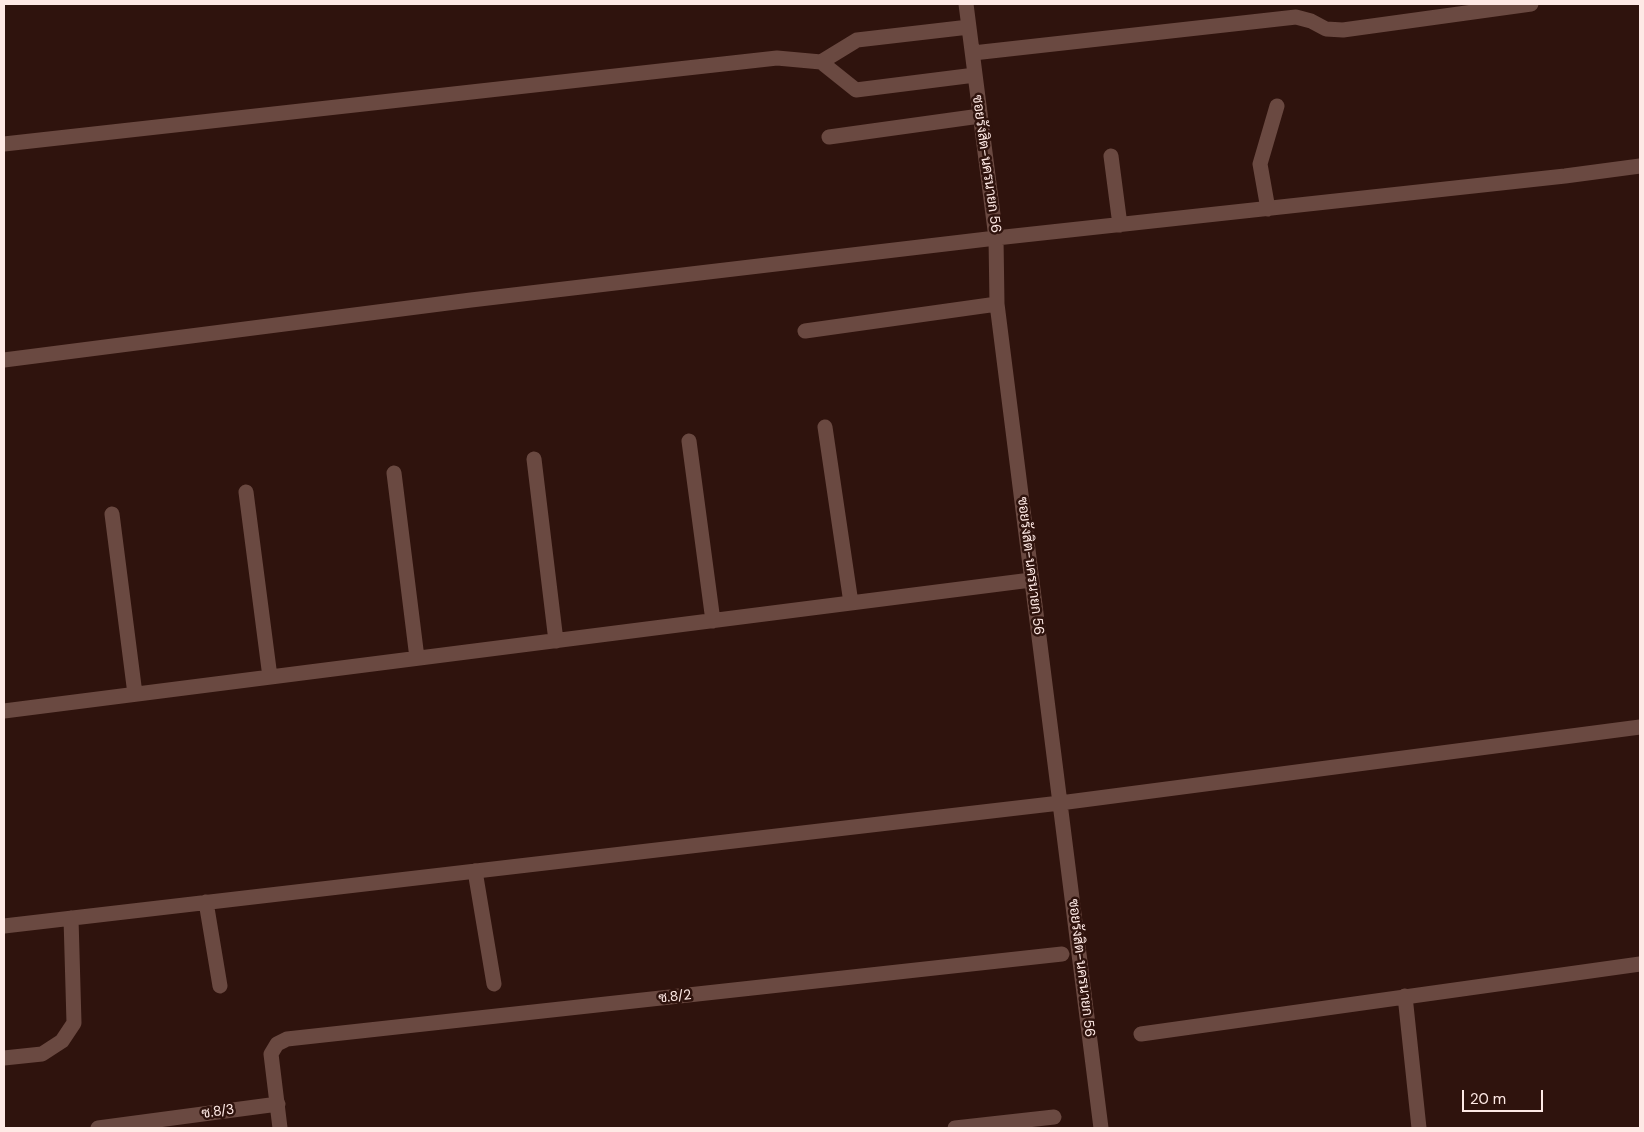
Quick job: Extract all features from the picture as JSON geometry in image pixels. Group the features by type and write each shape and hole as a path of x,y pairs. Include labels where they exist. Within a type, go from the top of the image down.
{"street":[{"name":"ซอยรังสิต-นครนายก 56","path":"966,4 996,238 996,304 1101,1128"},
{"path":"973,53 1296,17 1311,21 1326,29 1343,30 1531,4"},
{"path":"821,62 857,40 969,27"},
{"path":"4,144 777,58 821,62 856,90 975,76"},
{"path":"1268,209 1260,164 1277,106"},
{"path":"829,137 980,116"},
{"path":"1111,156 1120,225"},
{"path":"4,360 471,300 996,238 1640,166"},
{"path":"805,331 996,304"},
{"path":"825,427 851,603"},
{"path":"689,440 713,621"},
{"path":"534,459 556,640"},
{"path":"394,473 417,658"},
{"path":"246,492 270,677"},
{"path":"112,514 135,694"},
{"path":"4,712 1031,580"},
{"path":"4,926 1060,803 1640,727"},
{"path":"475,871 494,984"},
{"path":"206,902 220,986"},
{"path":"4,1058 42,1054 62,1041 74,1024 71,918"},
{"name":"ซ.8/2","path":"278,1104 271,1054 277,1044 287,1040 1062,954"},
{"path":"1141,1034 1640,964"},
{"path":"1405,996 1419,1128"},
{"path":"278,1104 280,1128"},
{"name":"ซ.8/3","path":"98,1128 278,1104"},
{"path":"955,1128 1054,1117"}]}
